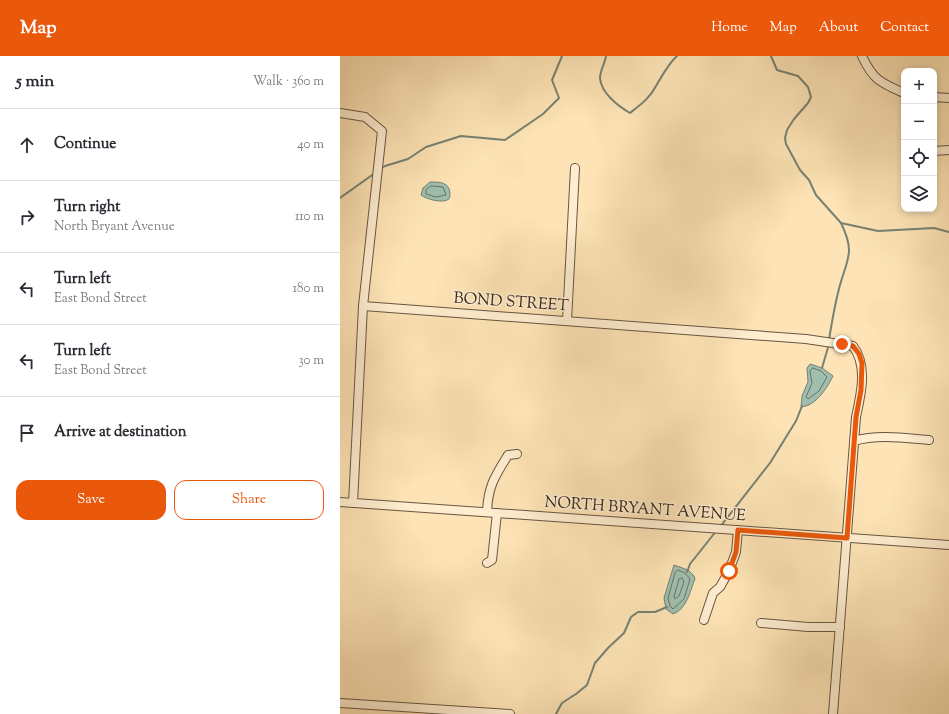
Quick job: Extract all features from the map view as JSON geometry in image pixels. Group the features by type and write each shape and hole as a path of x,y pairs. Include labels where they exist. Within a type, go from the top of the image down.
{"street":[{"path":"862,56 869,71 879,82 901,92"},
{"path":"937,97 949,98"},
{"path":"340,113 364,117 382,131 363,306 353,503"},
{"path":"937,151 949,150"},
{"path":"567,321 576,168"},
{"name":"BOND STREET","path":"363,306 806,339 853,346 859,354 862,363 861,390 854,441"},
{"path":"833,714 854,441 865,438 929,440"},
{"path":"487,512 488,493 493,479 508,455 517,454"},
{"name":"NORTH BRYANT AVENUE","path":"340,502 949,545"},
{"path":"487,563 492,560 497,513"},
{"path":"704,620 713,593 720,587 729,571 736,552 738,530"},
{"path":"761,623 808,627 840,627"},
{"path":"340,703 440,712 510,714"}],"water":[{"path":"430,182 443,183 446,185 449,189 449,199 439,201 421,195 423,188"},
{"path":"810,364 822,368 833,376 828,386 816,400 806,406 801,407 802,396 808,382 807,368"},
{"path":"674,565 688,570 695,579 685,604 678,612 673,614 666,609 664,598"}],"waterway":[{"path":"380,169 408,159 426,147 461,136 505,140 543,114 559,98 552,80 562,56"},
{"path":"606,56 600,75 603,89 620,107 630,113 651,94 668,66 677,56"},
{"path":"771,56 777,70 798,76 808,87 811,97 787,130 785,138 786,144 800,170 809,180 816,195 841,223 878,231 934,228 949,232"},
{"path":"340,198 375,173"},
{"path":"829,340 832,319 849,254 848,241 841,223"},
{"path":"822,368 829,344"},
{"path":"720,527 770,463 796,421 802,406"},
{"path":"687,572 690,564 717,530"},
{"path":"556,714 562,703 587,685 595,663 624,633 631,617 638,612 655,612 667,607"}],"route":[{"path":"729,571 736,552 738,530 847,538 856,417 861,390 862,363 859,354 853,346 842,344"}]}
